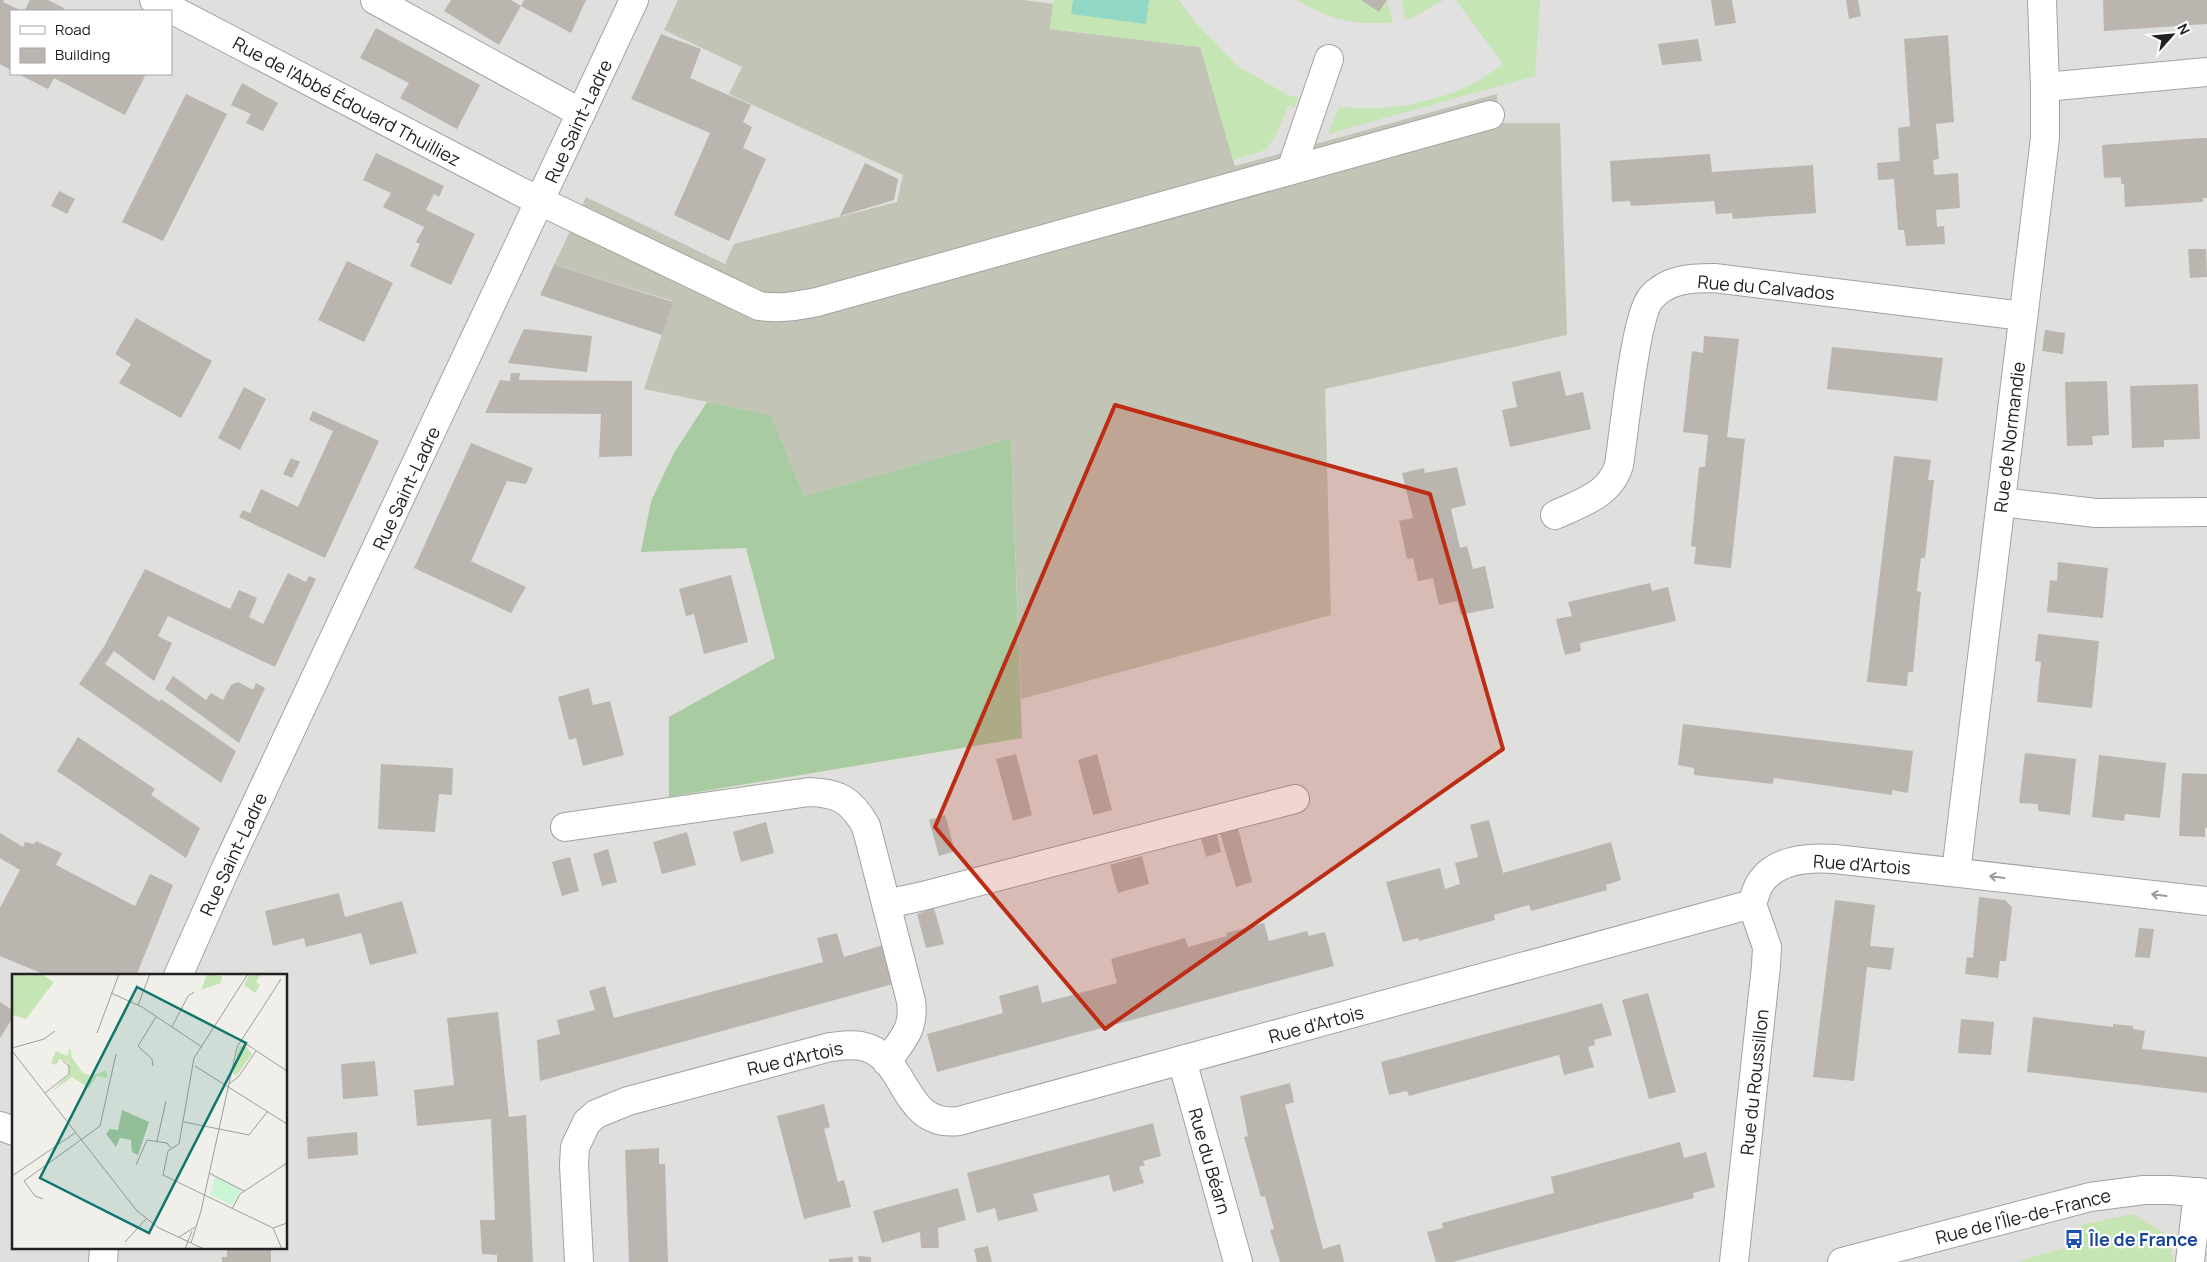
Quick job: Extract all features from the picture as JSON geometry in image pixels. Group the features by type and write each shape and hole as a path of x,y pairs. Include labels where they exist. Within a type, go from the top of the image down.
{"street":[{"name":"Rue de l'Abbé Édouard Thuilliez","path":"154,0 540,202 759,306 776,308 817,302 1490,115"},
{"path":"375,0 581,113"},
{"name":"Rue Saint-Ladre","path":"179,974 225,870 634,0"},
{"name":"Rue de Normandie","path":"1956,872 2044,146 2045,87 2042,0"},
{"path":"1291,170 1329,59"},
{"path":"2045,87 2207,72"},
{"name":"Rue du Calvados","path":"1555,515 1598,495 1616,477 1640,322 1650,298 1660,289 1672,283 1683,280 1714,278 2022,316"},
{"path":"2001,502 2096,513 2207,512"},
{"path":"565,827 809,792 836,796 850,804 866,826 913,1014 912,1025 888,1062"},
{"path":"887,904 1295,799"},
{"name":"Rue d'Artois","path":"579,1262 574,1165 575,1147 587,1122 596,1114 628,1101 830,1047 861,1046 875,1051 888,1062 914,1103 924,1114 934,1120 959,1121 1752,904 1760,884 1772,871 1800,860 1816,858 1834,859 2207,901"},
{"name":"Rue du Roussillon","path":"1734,1262 1767,947 1752,904"},
{"name":"Rue du Béarn","path":"1182,1060 1238,1262"},
{"name":"Rue de l'Île-de-France","path":"1842,1262 2090,1197 2144,1190 2203,1193"},
{"path":"2190,1262 2203,1193"}],"highlighted area":[{"path":"1115,405 1430,494 1503,749 1105,1029 935,827"}],"shaded area":[{"path":"0,0 2207,0 2207,1262 0,1262"},
{"path":"678,0 1023,0 1053,4 1050,29 1201,47 1235,166 1497,94 1498,123 1560,123 1567,335 1325,389 1331,615 1021,699 1011,438 804,496 771,415 644,389 673,301 554,265 586,197 725,264 734,244 897,202 903,175 729,94 742,67 664,30"},
{"path":"1179,0 1297,0 1333,18 1360,23 1387,23 1412,18 1444,0 1456,0 1503,64 1480,80 1453,93 1409,105 1354,108 1289,96 1238,66 1197,24"}],"green space":[{"path":"1054,0 1179,0 1197,24 1238,66 1289,95 1298,97 1295,107 1289,105 1275,137 1265,150 1233,160 1200,47 1050,29"},
{"path":"1073,0 1149,0 1146,24 1071,14"},
{"path":"1297,0 1361,0 1379,12 1387,1 1393,22 1381,24 1355,23 1318,12"},
{"path":"1444,0 1412,18 1405,19 1402,1"},
{"path":"1456,0 1540,0 1535,76 1328,134 1339,107 1384,107 1444,95 1483,77 1502,64"},
{"path":"707,402 771,415 804,496 1011,438 1022,738 669,797 669,717 775,658 746,548 641,552 651,501 674,453"},
{"path":"2133,1214 2167,1235 2174,1262 2017,1262 2081,1243 2081,1225"}],"building":[{"path":"0,0 4,0 3,2 20,10 10,10 10,69 0,64"},
{"path":"30,0 48,0 64,8 63,10 25,10"},
{"path":"451,0 511,0 521,6 499,45 444,11"},
{"path":"524,0 586,0 571,33 521,6"},
{"path":"1361,0 1387,0 1379,12"},
{"path":"1711,0 1732,0 1736,23 1715,26"},
{"path":"1846,0 1858,0 1861,16 1849,19"},
{"path":"2103,0 2207,0 2207,24 2104,31"},
{"path":"376,28 480,85 457,129 400,98 409,83 360,58"},
{"path":"661,34 701,49 690,78 751,105 743,122 752,127 743,148 766,159 729,241 674,215 710,133 631,99"},
{"path":"1948,35 1954,122 1936,124 1939,159 1933,160 1934,175 1958,173 1960,208 1936,210 1937,227 1944,226 1945,244 1906,246 1904,230 1898,230 1894,179 1878,180 1877,163 1900,161 1898,128 1910,126 1904,39"},
{"path":"1698,39 1702,61 1662,65 1658,44"},
{"path":"20,75 145,76 125,115 54,78 48,89"},
{"path":"242,83 278,103 263,131 246,123 251,114 231,105"},
{"path":"186,94 227,114 163,241 122,222"},
{"path":"2207,138 2207,198 2203,198 2203,202 2125,207 2124,184 2121,184 2121,177 2104,178 2102,145"},
{"path":"376,153 444,186 439,197 434,194 426,210 475,234 451,285 410,266 420,244 416,242 424,227 383,207 391,193 363,180"},
{"path":"1710,154 1712,172 1813,165 1816,213 1733,219 1732,213 1716,214 1714,201 1631,206 1630,201 1612,202 1610,161"},
{"path":"865,163 898,179 894,200 840,216"},
{"path":"59,191 75,199 67,214 51,206"},
{"path":"2188,249 2206,249 2207,277 2190,278"},
{"path":"347,261 393,283 364,342 318,320"},
{"path":"554,265 673,302 662,335 540,295"},
{"path":"136,318 212,361 181,418 119,383 131,364 115,354"},
{"path":"524,329 592,336 587,372 508,363"},
{"path":"2045,330 2065,333 2063,354 2042,351"},
{"path":"1704,336 1739,339 1727,437 1745,439 1731,568 1694,564 1696,547 1691,546 1699,467 1705,467 1708,435 1683,432 1692,351 1703,353"},
{"path":"1832,347 1943,358 1937,401 1827,389"},
{"path":"1560,371 1566,396 1583,392 1591,429 1510,447 1502,410 1517,407 1512,382"},
{"path":"511,373 520,373 519,380 632,381 632,456 599,457 601,414 485,413 500,380 510,381"},
{"path":"2107,381 2109,435 2092,436 2093,445 2067,446 2065,382"},
{"path":"2198,384 2200,439 2164,440 2164,447 2132,448 2130,386"},
{"path":"244,387 266,399 240,450 218,438"},
{"path":"313,411 379,441 325,558 239,517 243,510 250,513 261,489 298,507 333,431 309,420"},
{"path":"471,443 533,468 526,484 507,481 471,561 526,587 511,613 414,568"},
{"path":"1894,456 1931,460 1928,480 1934,480 1925,558 1921,558 1917,591 1921,592 1913,672 1908,672 1907,686 1867,682"},
{"path":"291,458 300,462 292,478 283,474"},
{"path":"1457,467 1466,505 1451,509 1460,548 1467,546 1473,569 1485,566 1494,608 1461,615 1457,601 1439,605 1433,578 1418,581 1413,558 1407,559 1399,521 1413,518 1402,473 1424,468 1425,473"},
{"path":"2058,562 2108,568 2103,618 2047,612 2050,580 2057,581"},
{"path":"145,569 230,609 239,590 257,598 249,617 263,624 288,573 306,582 309,576 316,579 275,667 168,616 158,636 172,643 154,681 114,651 105,664 160,702 161,699 236,751 221,783 79,684 105,645"},
{"path":"731,575 748,642 704,654 694,614 686,616 679,589"},
{"path":"1650,583 1652,591 1668,587 1676,621 1580,643 1581,651 1565,655 1556,619 1572,616 1568,602"},
{"path":"2038,634 2099,641 2092,708 2037,702 2041,662 2035,661"},
{"path":"173,676 206,700 211,693 223,700 231,685 238,682 253,690 256,683 265,688 239,743 165,689"},
{"path":"589,688 593,705 610,701 624,755 583,766 576,738 569,740 558,697"},
{"path":"1683,724 1913,751 1908,793 1892,790 1892,795 1774,778 1773,784 1694,775 1694,768 1678,765"},
{"path":"78,737 155,789 151,795 200,828 186,858 57,771"},
{"path":"2025,753 2076,759 2070,815 2038,811 2038,804 2019,803"},
{"path":"1016,754 1032,815 1013,821 996,759"},
{"path":"1097,754 1112,810 1093,815 1078,760"},
{"path":"2099,755 2166,763 2160,818 2125,814 2124,821 2092,817"},
{"path":"381,764 453,768 452,795 439,794 435,832 378,829"},
{"path":"2182,773 2207,774 2207,828 2205,828 2205,837 2179,836"},
{"path":"945,815 955,851 939,856 929,820"},
{"path":"1489,820 1503,873 1611,842 1621,880 1606,885 1607,890 1531,911 1529,905 1494,915 1495,920 1419,941 1418,938 1403,942 1386,882 1440,868 1445,889 1460,884 1455,863 1478,857 1470,825"},
{"path":"766,822 774,853 741,862 733,832"},
{"path":"1238,828 1252,882 1236,887 1220,833"},
{"path":"687,832 696,865 662,874 653,842"},
{"path":"0,833 23,847 25,842 34,844 36,841 62,853 56,865 135,906 150,874 173,885 137,974 43,974 0,956 0,908 20,870 0,858"},
{"path":"1217,834 1221,852 1206,857 1201,839"},
{"path":"608,849 617,882 602,886 593,854"},
{"path":"1142,856 1149,884 1118,893 1110,865"},
{"path":"570,857 579,891 562,896 552,862"},
{"path":"339,893 345,917 402,901 417,953 370,965 361,933 306,947 304,938 273,946 265,911"},
{"path":"1979,897 2005,900 2012,907 2006,961 2000,961 1998,978 1965,974 1967,957 1973,958"},
{"path":"1835,900 1875,905 1870,946 1894,948 1891,970 1867,967 1854,1081 1813,1077"},
{"path":"934,908 944,944 926,948 917,914"},
{"path":"1264,923 1269,941 1307,931 1309,936 1325,932 1334,966 937,1072 927,1034 1003,1013 999,996 1038,985 1042,1003 1117,983 1111,959 1185,938 1188,947 1227,936 1226,933"},
{"path":"2139,928 2154,929 2150,958 2135,957"},
{"path":"837,933 844,957 883,945 893,984 540,1081 537,1040 560,1034 557,1020 595,1010 589,991 605,986 614,1018 823,962 817,938"},
{"path":"1648,993 1676,1092 1649,1099 1622,1000"},
{"path":"0,1002 12,1010 12,1019 0,1038"},
{"path":"1602,1003 1612,1035 1594,1040 1595,1045 1588,1047 1594,1067 1564,1075 1559,1055 1409,1096 1407,1091 1389,1095 1381,1062"},
{"path":"498,1012 509,1117 526,1115 533,1262 497,1262 497,1255 482,1254 480,1220 495,1220 491,1119 417,1126 414,1090 454,1085 447,1018"},
{"path":"2033,1017 2113,1027 2113,1024 2133,1026 2133,1029 2145,1031 2142,1049 2207,1057 2207,1093 2027,1072"},
{"path":"1961,1019 1994,1022 1991,1055 1958,1053"},
{"path":"375,1061 378,1096 343,1099 341,1064"},
{"path":"1290,1083 1294,1102 1285,1105 1323,1249 1340,1244 1344,1262 1280,1262 1270,1230 1274,1229 1265,1196 1261,1197 1244,1137 1248,1136 1240,1096"},
{"path":"824,1104 830,1127 824,1129 838,1182 844,1180 851,1207 804,1219 777,1116"},
{"path":"1153,1123 1161,1156 1143,1161 1145,1165 1139,1167 1144,1183 1113,1192 1109,1175 1033,1194 1038,1211 998,1221 995,1208 977,1213 967,1173"},
{"path":"357,1132 358,1155 308,1159 307,1137"},
{"path":"1680,1142 1684,1158 1706,1152 1715,1187 1693,1193 1694,1198 1453,1262 1436,1262 1427,1232 1443,1228 1442,1223 1554,1193 1551,1177"},
{"path":"659,1148 659,1164 665,1164 668,1262 629,1262 625,1150"},
{"path":"958,1188 966,1220 938,1228 939,1248 921,1248 920,1232 882,1243 873,1211"},
{"path":"988,1246 992,1262 977,1262 974,1249"},
{"path":"227,1250 271,1250 271,1262 222,1262 222,1257 227,1257"},
{"path":"858,1256 871,1257 871,1262 859,1262"},
{"path":"853,1257 853,1262 829,1262 829,1259"}],"place":[{"name":"Île de France","path":"2074,1239"}]}
